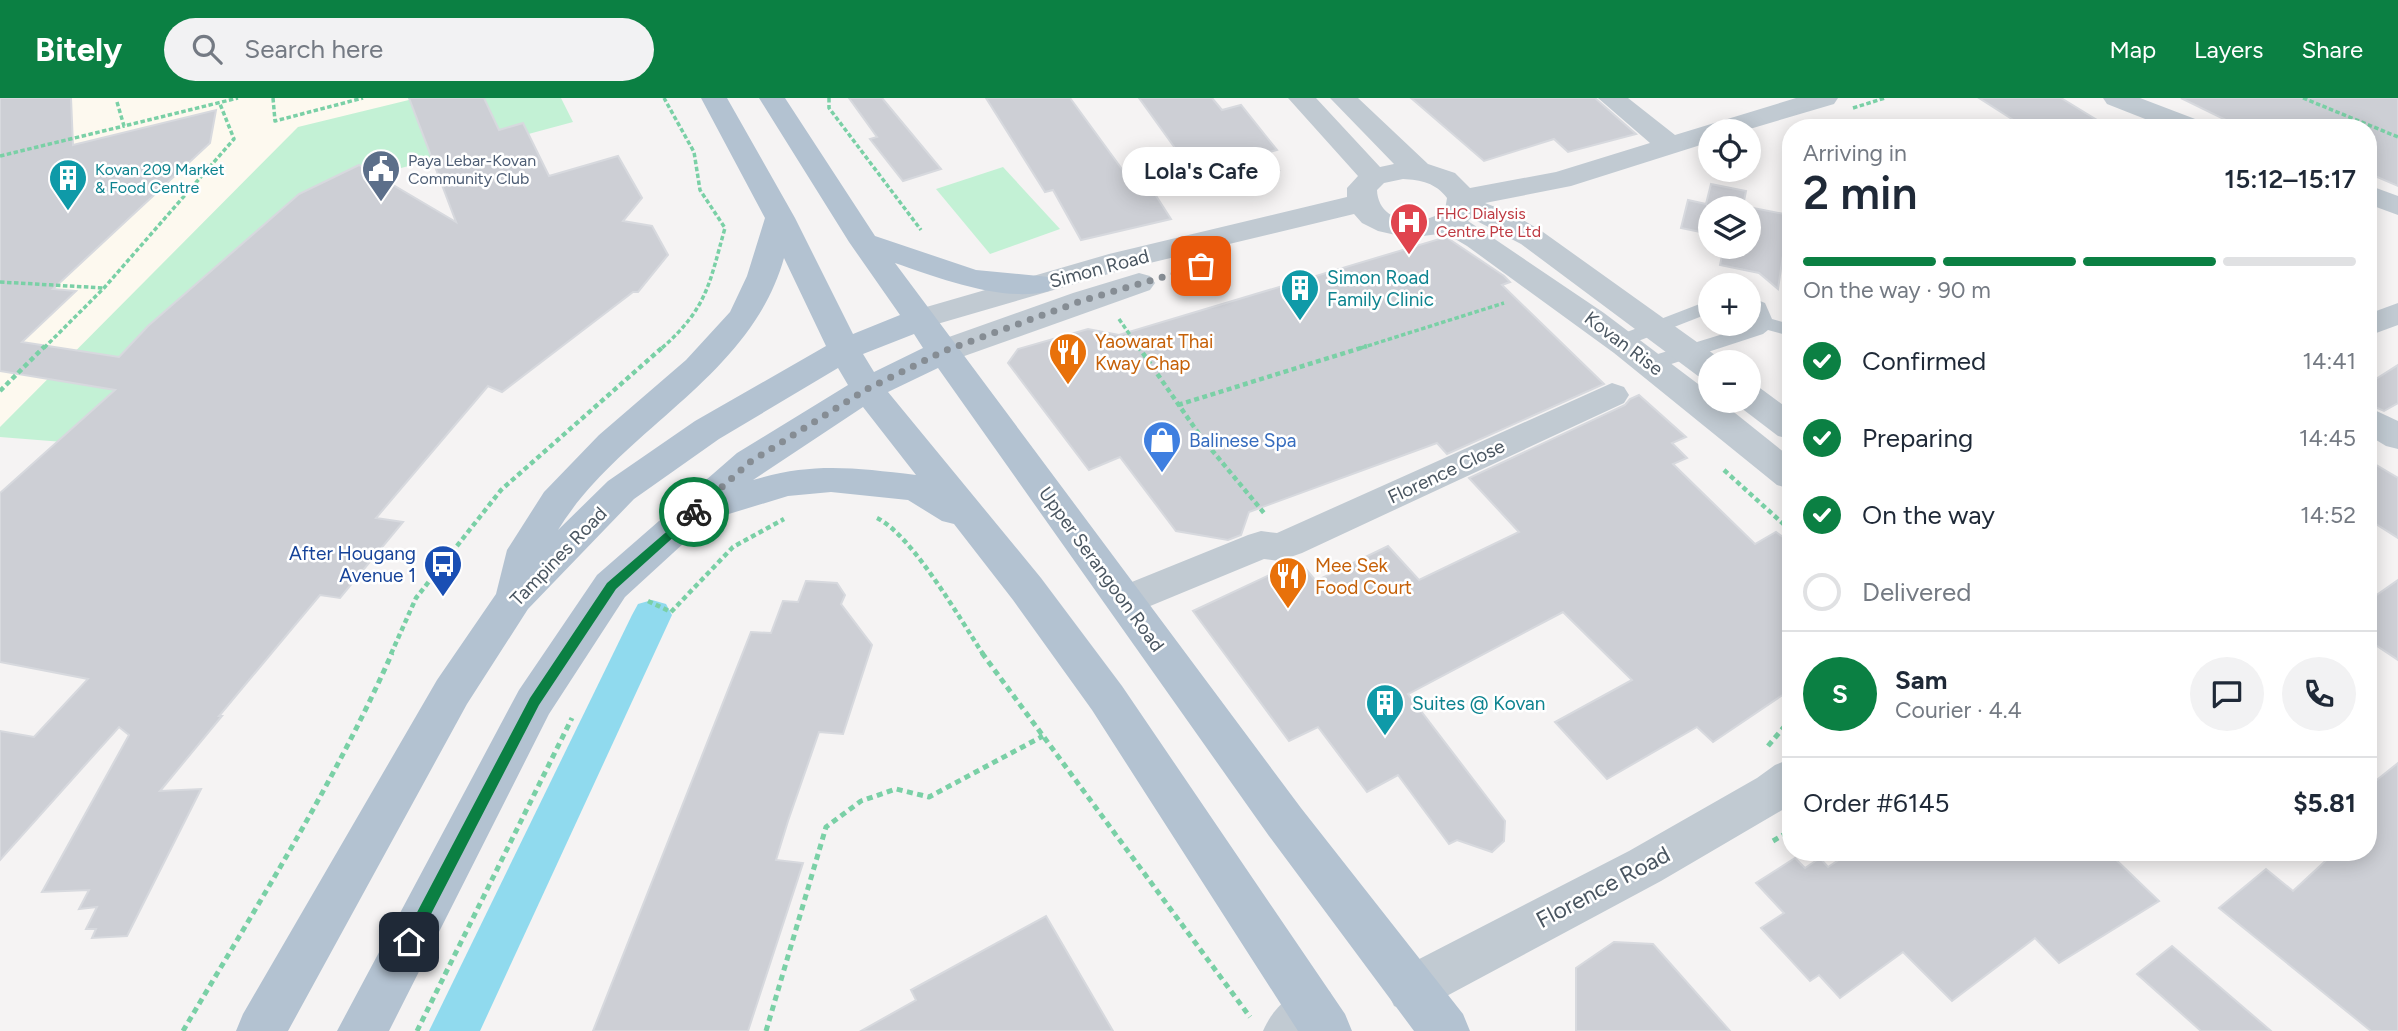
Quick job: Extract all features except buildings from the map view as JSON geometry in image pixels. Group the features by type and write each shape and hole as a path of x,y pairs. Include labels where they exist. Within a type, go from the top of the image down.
{"main road":[{"path":"714,98 780,218 844,350 867,389 1027,589 1107,698 1295,1023"},
{"name":"Upper Serangoon Road","path":"772,98 864,242 919,319 1285,822 1445,1031"},
{"path":"514,598 526,550 557,501 612,444 698,368 730,335 744,316 763,276 780,218"},
{"path":"864,242 973,279 1038,284"},
{"name":"Tampines Road","path":"261,1031 452,692 514,598 621,490 707,430 844,350 919,319"},
{"path":"362,1031 534,702 611,586 750,462 867,389 944,351"},
{"path":"695,511 787,483 831,479 916,488 970,519"}],"street":[{"path":"1301,98 1371,200 1410,229 1427,229 1458,208 1599,169 1698,136"},
{"path":"1343,98 1418,171"},
{"path":"1611,98 1670,145"},
{"path":"1755,119 1825,98"},
{"path":"2129,100 2172,119"},
{"path":"1371,200 1388,172 1418,171 1451,183 1458,208"},
{"path":"1515,227 1508,218 1505,206 1519,189"},
{"path":"2377,198 2398,206"},
{"name":"Simon Road","path":"919,319 1120,261 1371,200"},
{"name":"Simon Road","path":"944,351 1371,200"},
{"name":"Kovan Rise","path":"1458,208 1515,227 1698,360"},
{"name":"Kovan Rise","path":"1458,208 1466,232 1652,363 1782,469"},
{"path":"2377,322 2398,313"},
{"name":"Florence Close","path":"1133,611 1271,559 1284,545 1612,395"},
{"path":"1761,406 1782,421"},
{"path":"2377,424 2398,437"},
{"name":"Florence Road","path":"1411,989 1645,866 1782,785"}],"lane":[{"path":"1622,341 1698,310"},
{"path":"1761,314 1765,323"},
{"path":"1765,323 1782,328"},
{"path":"1717,350 1765,323"},
{"path":"1652,363 1698,360"}],"path":[{"path":"0,156 239,98"},
{"path":"273,98 275,121 363,98"},
{"path":"183,1031 257,906 366,711 416,598 501,490 686,327 706,297 725,228 700,190 694,152 664,98"},
{"path":"829,98 829,108 920,230 932,238"},
{"path":"2303,98 2354,119"},
{"path":"117,102 124,126"},
{"path":"0,391 104,288 234,139 220,104"},
{"path":"2377,128 2398,137"},
{"path":"0,282 104,288"},
{"path":"1178,405 1504,303"},
{"path":"1118,317 1178,405 1284,545"},
{"path":"871,515 887,523 908,544 1003,683 1043,736 1295,1023"},
{"path":"644,599 671,612 733,547 789,517"},
{"path":"417,1031 575,713"},
{"path":"766,1031 826,827 861,801 895,789 929,797 1043,736"}],"shaded area":[{"path":"0,98 417,98 0,427"}],"green space":[{"path":"417,98 561,98 573,122 334,186 101,445 0,437 0,427 298,127"},
{"path":"1003,167 1060,229 990,254 936,189"}],"waterway":[{"path":"454,1031 652,615"}],"way so far":[{"path":"694,512 750,462 867,389 944,351 1084,300 1201,266"}],"place":[{"name":"Paya Lebar-Kovan Community Club","path":"381,203"},
{"name":"Kovan 209 Market & Food Centre","path":"68,212"},
{"name":"FHC Dialysis Centre Pte Ltd","path":"1409,256"},
{"name":"Lola's Cafe","path":"1201,266"},
{"name":"Simon Road Family Clinic","path":"1300,322"},
{"name":"Yaowarat Thai Kway Chap","path":"1068,386"},
{"name":"Balinese Spa","path":"1162,474"},
{"name":"After Hougang Avenue 1","path":"443,598"},
{"name":"Mee Sek Food Court","path":"1288,610"},
{"name":"Suites @ Kovan","path":"1385,737"}],"route":[{"path":"409,942 534,702 611,586 694,512"}]}
